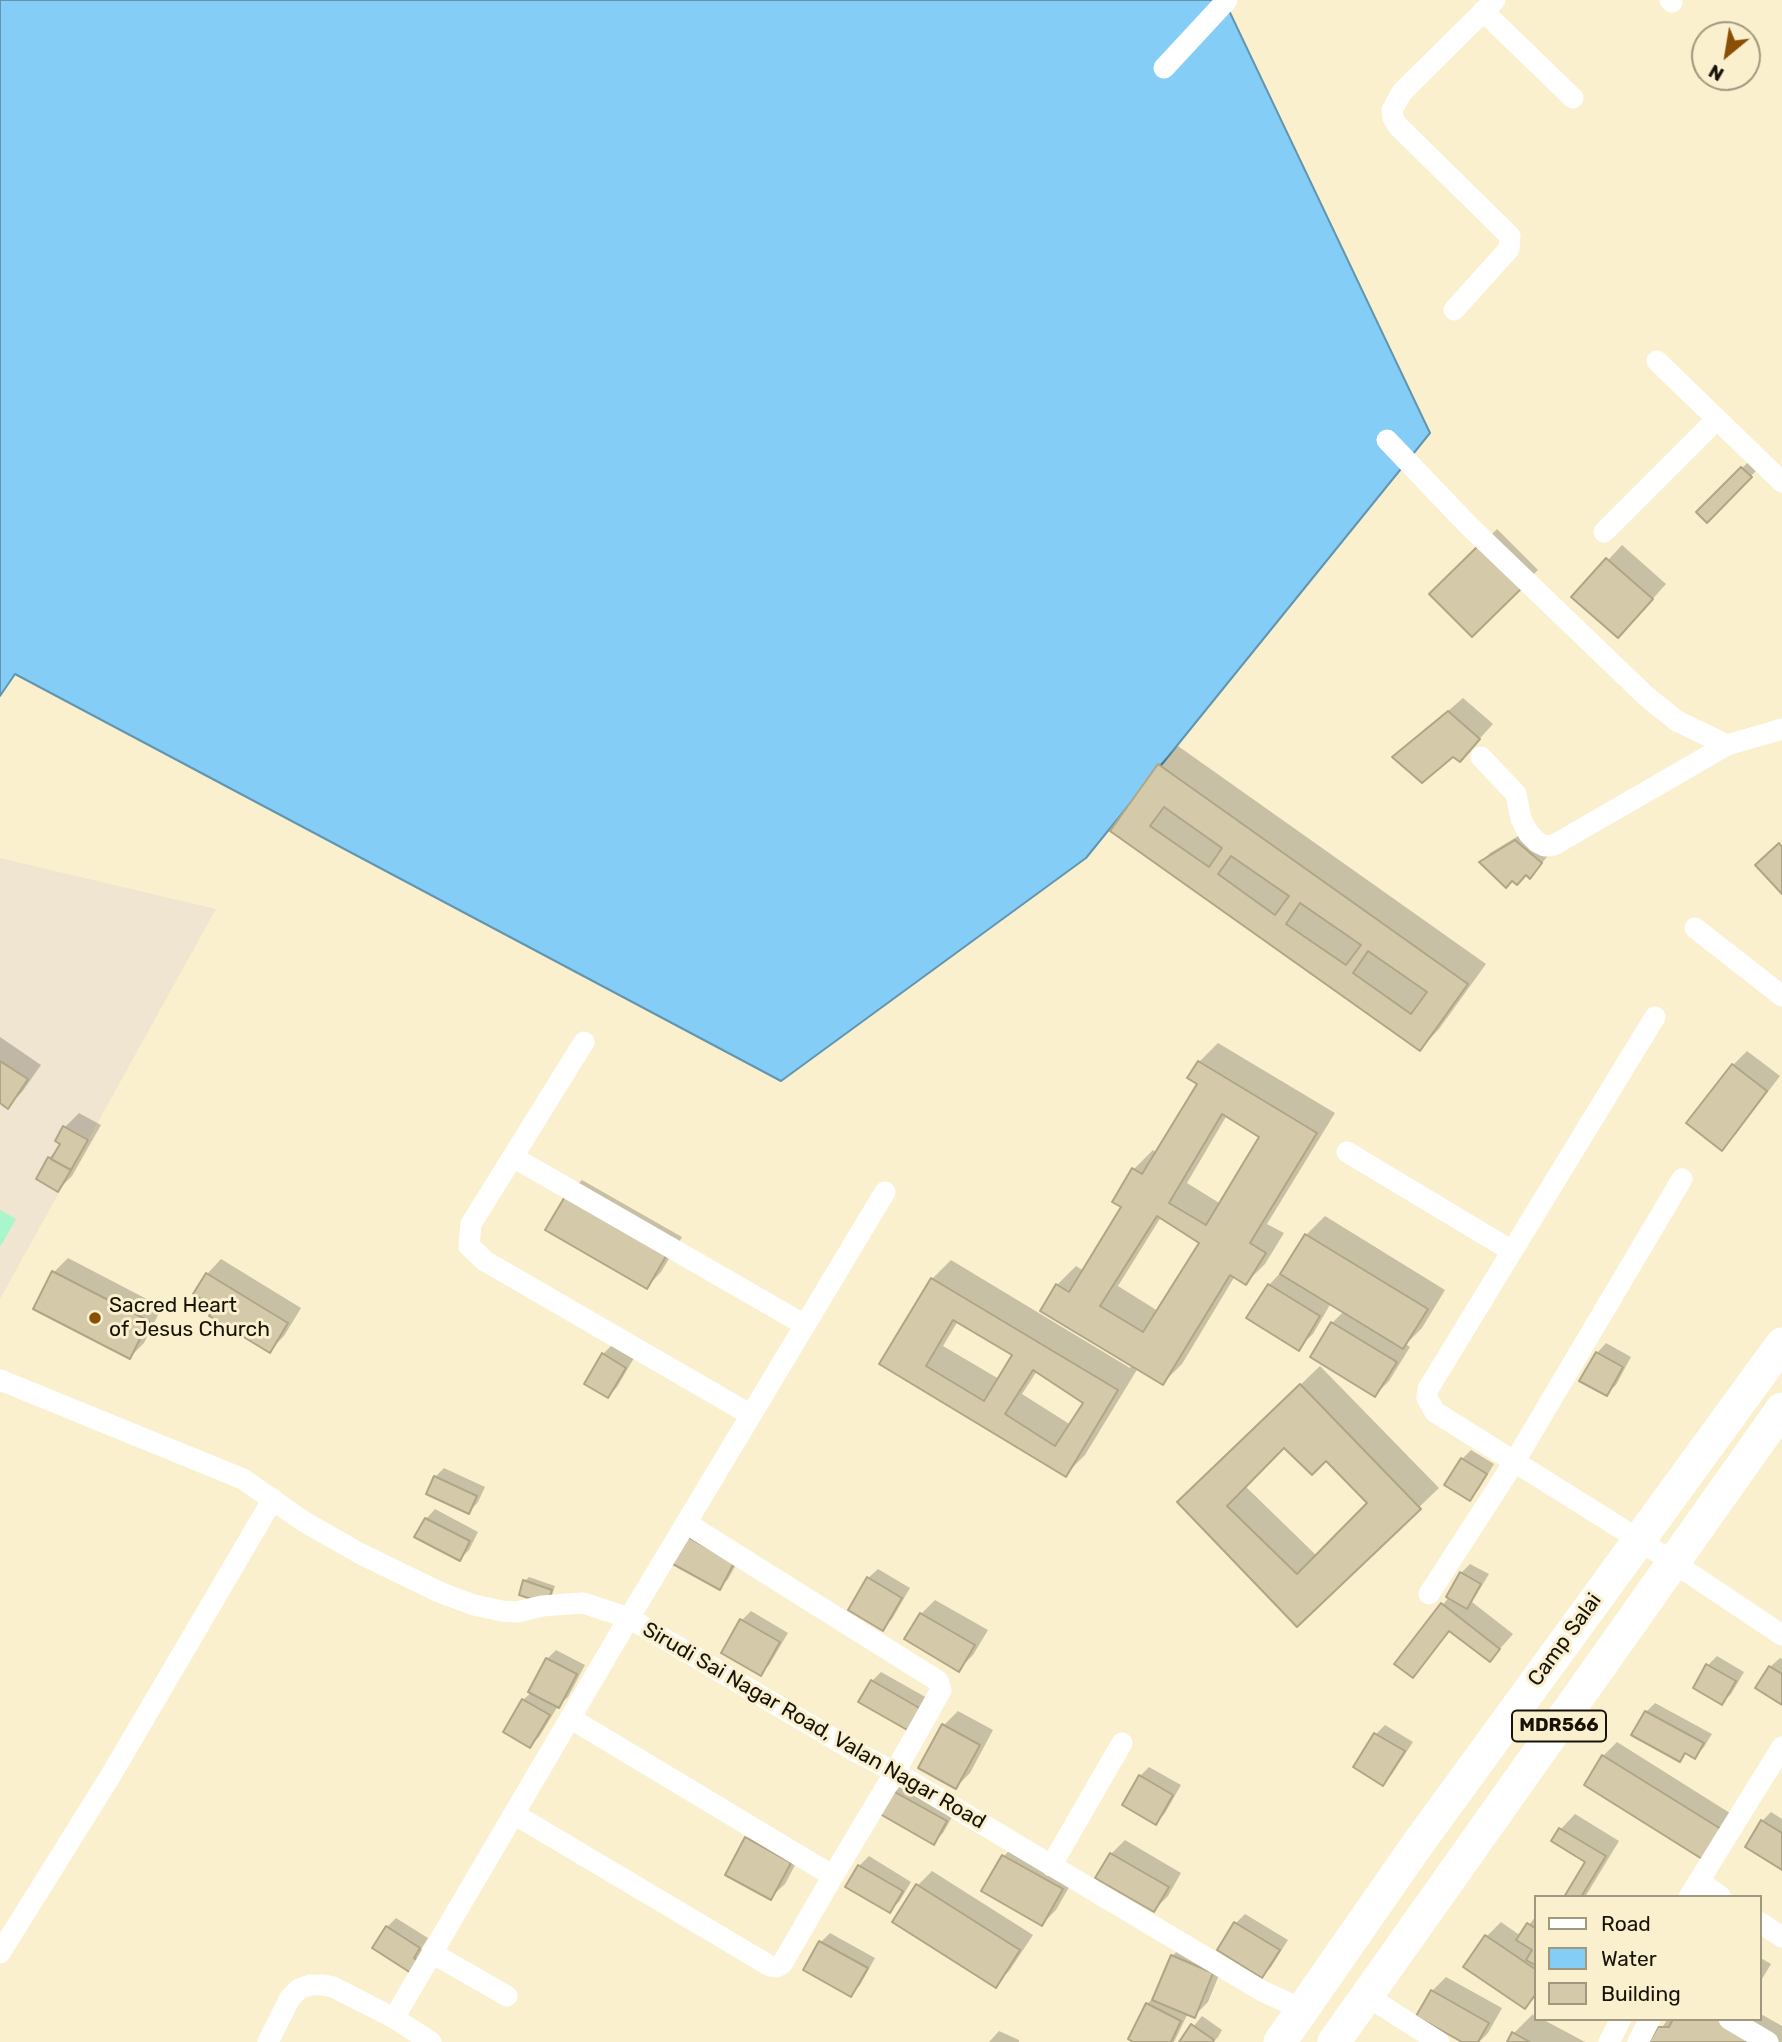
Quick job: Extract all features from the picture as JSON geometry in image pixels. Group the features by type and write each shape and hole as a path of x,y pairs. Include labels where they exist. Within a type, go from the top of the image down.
{"main road":[{"name":"Camp Salai","path":"1280,2042 1638,1539 1782,1344"},
{"name":"Camp Salai","path":"1334,2042 1782,1409"}],"street":[{"path":"1164,68 1227,0"},
{"path":"1454,310 1509,249 1510,236 1398,125 1392,110 1402,92 1489,6 1573,98"},
{"path":"1657,361 1782,482"},
{"path":"1604,532 1716,420"},
{"path":"1387,440 1468,526 1647,697 1677,721 1727,745"},
{"path":"1481,757 1516,794 1521,819 1529,834 1545,846 1553,845 1727,745 1782,729"},
{"path":"1695,928 1782,996"},
{"path":"1655,1017 1429,1389 1427,1398 1435,1412 1638,1539 1782,1635"},
{"path":"584,1042 471,1224 469,1246 485,1261 751,1415"},
{"path":"1347,1152 1512,1251"},
{"path":"513,1157 805,1325"},
{"path":"1429,1594 1514,1461 1682,1179"},
{"path":"394,2018 629,1618 886,1192"},
{"name":"Sirudi Sai Nagar Road, Valan Nagar Road","path":"0,1380 243,1479 303,1521 370,1559 439,1592 474,1605 517,1612 542,1606 583,1603 629,1618 895,1772 1262,1991 1302,2010"},
{"path":"0,1953 111,1775 273,1499"},
{"path":"514,1814 770,1966 782,1964 941,1689 938,1681 686,1523"},
{"path":"570,1718 832,1875"},
{"path":"1051,1866 1122,1743"},
{"path":"1714,1895 1694,1889 1782,1747"},
{"path":"1761,1923 1782,1937"},
{"path":"432,1953 507,1996"},
{"path":"268,2042 290,1998 299,1989 310,1985 333,1987 394,2018 431,2042"},
{"path":"1367,1996 1439,2042"},
{"path":"1609,2042 1621,2021"},
{"path":"1638,2042 1649,2021"},
{"path":"1732,2021 1768,2042"}],"shaded area":[{"path":"0,858 216,909 0,1299"}],"green space":[{"path":"0,1210 16,1219 0,1247"}],"water":[{"path":"0,0 1224,0 1430,433 1086,858 781,1081 15,674 0,696"}],"building":[{"path":"1741,467 1752,477 1707,523 1696,512"},
{"path":"1482,542 1525,585 1472,637 1429,594"},
{"path":"1606,558 1653,599 1618,638 1571,597"},
{"path":"1448,711 1480,739 1460,762 1453,757 1422,783 1392,757"},
{"path":"1158,764 1468,984 1420,1051 1110,831","holes":["1164,807 1222,848 1209,867 1150,826","1231,856 1289,896 1275,915 1218,874","1300,903 1361,945 1346,965 1286,924","1368,951 1427,992 1411,1014 1353,973"]},
{"path":"1515,840 1542,863 1530,879 1526,875 1517,885 1512,881 1506,888 1479,862"},
{"path":"1779,843 1782,847 1782,894 1755,865"},
{"path":"0,1061 28,1079 8,1109 0,1103"},
{"path":"1198,1061 1317,1133 1250,1243 1266,1253 1246,1285 1230,1275 1163,1385 1040,1311 1056,1284 1069,1292 1121,1207 1112,1202 1132,1168 1142,1174 1197,1084 1187,1078","holes":["1222,1114 1259,1137 1206,1225 1169,1203","1157,1216 1199,1243 1143,1332 1100,1306"]},
{"path":"1732,1064 1767,1091 1722,1151 1686,1123"},
{"path":"63,1126 88,1140 71,1170 51,1159 60,1144 55,1141"},
{"path":"48,1157 71,1170 58,1192 36,1179"},
{"path":"567,1193 669,1251 647,1289 545,1230"},
{"path":"1305,1234 1428,1309 1403,1349 1280,1274"},
{"path":"52,1271 149,1321 130,1359 33,1309"},
{"path":"206,1273 288,1323 270,1353 209,1316 215,1307 193,1294"},
{"path":"931,1278 1118,1390 1066,1477 879,1364","holes":["953,1320 1012,1355 984,1401 926,1366","1033,1370 1083,1403 1055,1446 1005,1414"]},
{"path":"1268,1284 1320,1316 1299,1351 1246,1318"},
{"path":"1331,1322 1397,1362 1375,1397 1310,1357"},
{"path":"1596,1352 1623,1367 1607,1396 1579,1381"},
{"path":"602,1353 626,1368 608,1398 584,1384"},
{"path":"1300,1384 1421,1509 1297,1627 1177,1502","holes":["1284,1448 1312,1475 1326,1461 1367,1503 1297,1574 1227,1506"]},
{"path":"1461,1458 1487,1474 1470,1501 1444,1485"},
{"path":"434,1476 477,1496 469,1514 426,1494"},
{"path":"425,1518 470,1541 460,1561 414,1537"},
{"path":"686,1536 734,1563 720,1590 671,1563"},
{"path":"1460,1572 1481,1584 1467,1609 1446,1597"},
{"path":"867,1577 902,1598 883,1631 848,1610"},
{"path":"523,1580 552,1590 547,1604 519,1595"},
{"path":"1441,1603 1500,1649 1490,1662 1449,1631 1413,1678 1394,1664"},
{"path":"920,1613 975,1645 959,1672 904,1639"},
{"path":"740,1619 780,1642 761,1676 721,1653"},
{"path":"546,1658 577,1674 559,1708 528,1692"},
{"path":"1706,1664 1736,1681 1722,1705 1693,1688"},
{"path":"1769,1666 1782,1674 1782,1705 1755,1688"},
{"path":"871,1680 921,1709 909,1731 858,1702"},
{"path":"522,1699 550,1715 530,1748 503,1732"},
{"path":"1645,1711 1704,1743 1695,1759 1685,1753 1680,1762 1631,1735"},
{"path":"942,1724 980,1745 956,1789 918,1768"},
{"path":"1374,1733 1405,1751 1383,1786 1353,1767"},
{"path":"1602,1755 1721,1829 1702,1859 1584,1785"},
{"path":"1139,1775 1173,1795 1156,1825 1122,1805"},
{"path":"893,1791 947,1821 934,1845 880,1814"},
{"path":"1761,1820 1782,1833 1782,1870 1745,1847"},
{"path":"1559,1828 1606,1856 1582,1895 1565,1895 1585,1862 1551,1841"},
{"path":"745,1837 791,1863 771,1900 725,1875"},
{"path":"1110,1853 1169,1887 1154,1912 1095,1878"},
{"path":"1002,1855 1063,1889 1042,1926 981,1891"},
{"path":"858,1865 903,1891 890,1913 845,1887"},
{"path":"916,1884 1020,1950 996,1988 892,1922"},
{"path":"1234,1922 1280,1950 1262,1978 1217,1950"},
{"path":"1527,1923 1534,1927 1534,1964 1526,1960 1532,1950 1516,1940"},
{"path":"386,1926 420,1948 414,1958 421,1963 414,1975 372,1948"},
{"path":"1485,1935 1534,1968 1534,1996 1525,2009 1463,1967"},
{"path":"819,1941 868,1968 851,1997 803,1970"},
{"path":"1171,1955 1213,1973 1195,2018 1152,2000"},
{"path":"1431,1990 1489,2023 1478,2042 1462,2042 1416,2016"},
{"path":"1146,2003 1181,2021 1171,2042 1133,2042 1128,2039"},
{"path":"1672,2021 1722,2021 1758,2042 1649,2042 1658,2027 1669,2027"},
{"path":"1191,2024 1214,2040 1213,2042 1179,2042"},
{"path":"1512,2032 1530,2042 1507,2042"}],"place":[{"name":"Sacred Heart of Jesus Church","path":"95,1318"}]}
